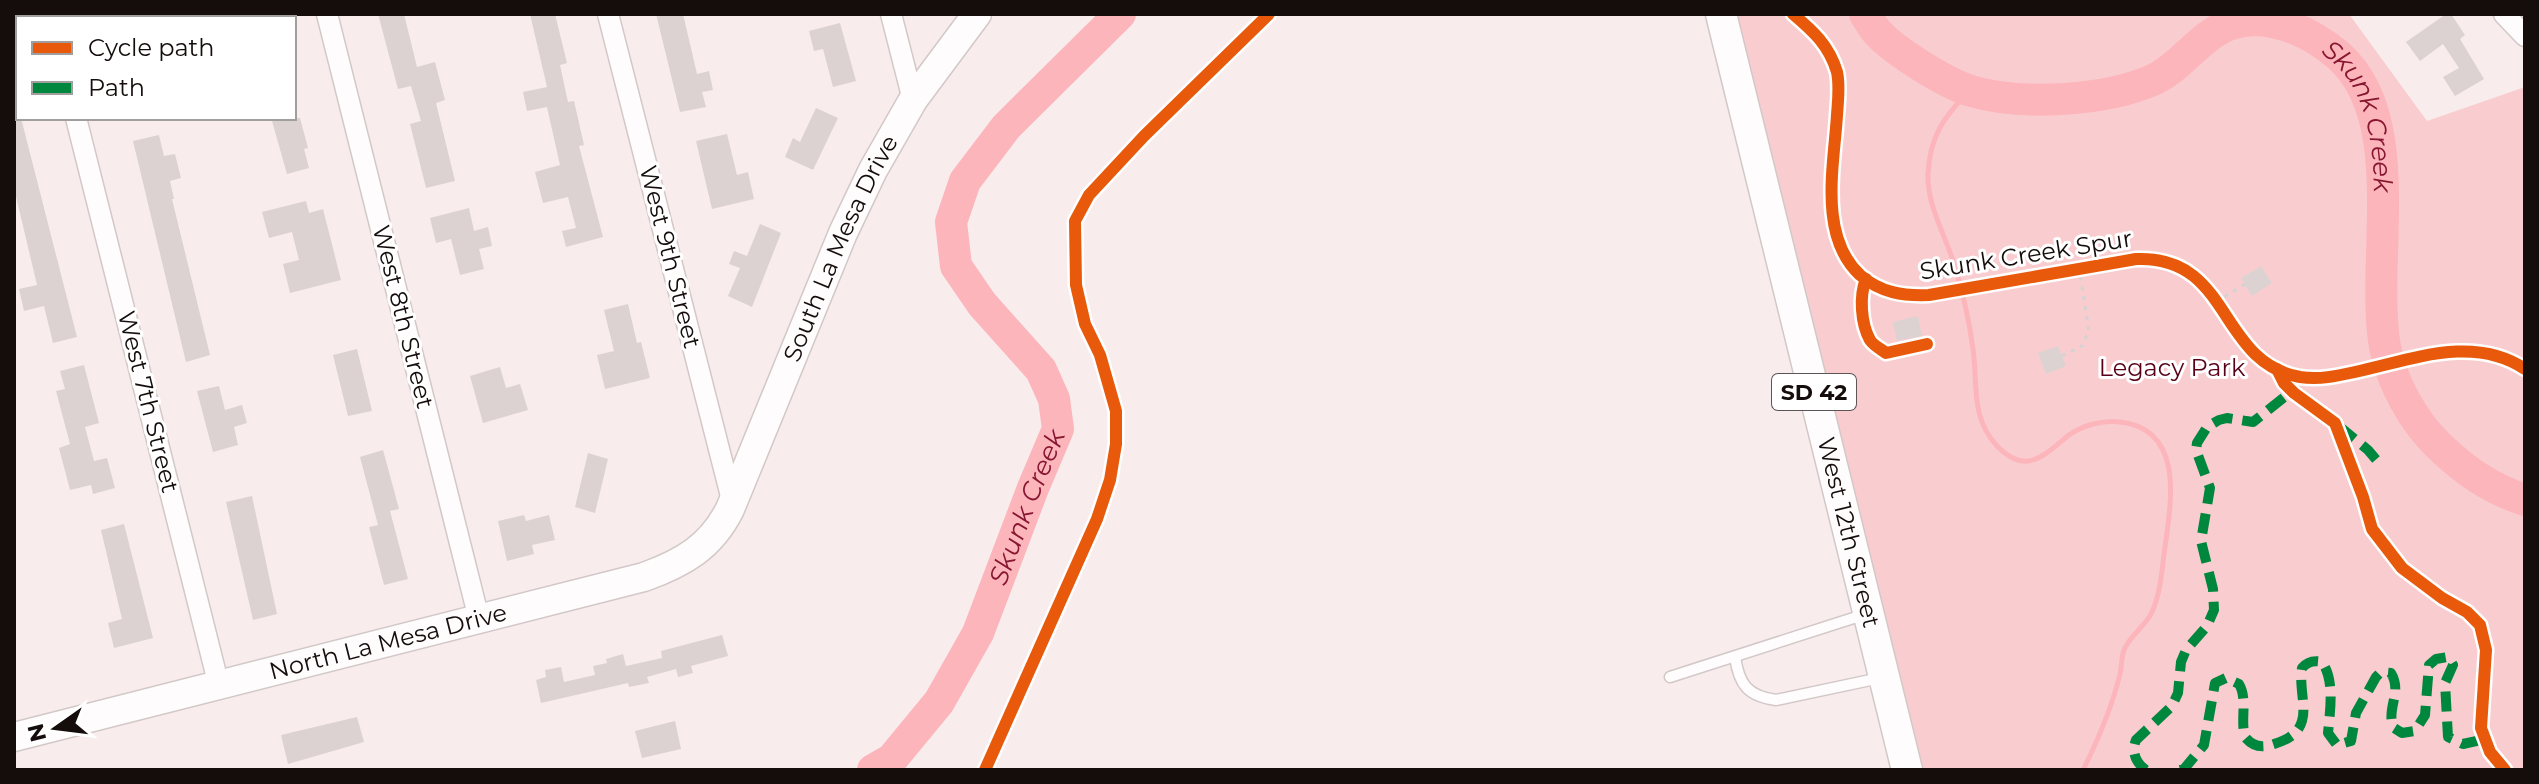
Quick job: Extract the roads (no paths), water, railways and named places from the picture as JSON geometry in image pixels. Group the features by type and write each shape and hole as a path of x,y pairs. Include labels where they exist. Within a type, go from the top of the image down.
{"main road":[{"name":"West 12th Street","path":"1721,14 1907,770"}],"street":[{"name":"West 8th Street","path":"327,14 479,619"},
{"name":"West 9th Street","path":"608,14 732,500"},
{"path":"891,14 913,100"},
{"name":"South La Mesa Drive","path":"732,500 843,233 873,170 913,100 977,14"},
{"path":"2504,14 2525,36"},
{"name":"West 7th Street","path":"77,120 219,686"},
{"name":"North La Mesa Drive","path":"14,737 669,568 705,545 721,527 732,500"}],"lane":[{"path":"1670,677 1869,613"},
{"path":"1735,657 1737,673 1747,689 1758,698 1776,700 1884,677"}],"waterway":[{"name":"Skunk Creek","path":"873,770 892,759 939,702 978,633 1058,429 1054,399 1041,370 982,304 956,266 951,222 965,181 1006,127 1120,14"},
{"name":"Skunk Creek","path":"1865,14 1887,41 1936,75 1971,91 2015,99 2064,99 2135,86 2165,73 2212,34 2234,23 2276,23 2303,32 2328,47 2361,83 2374,116 2381,153 2383,193 2382,313 2385,347 2398,388 2421,425 2449,455 2490,485 2525,500"},
{"path":"1970,90 1946,118 1935,137 1929,160 1928,185 1962,293 1973,349 1979,412 1988,435 2008,455 2027,461 2044,455 2080,428 2120,422 2141,428 2155,438 2164,453 2169,471 2170,510 2157,596 2149,617 2124,650 2113,699 2083,770"}],"park label":[{"name":"Legacy Park","path":"2172,368"}]}
